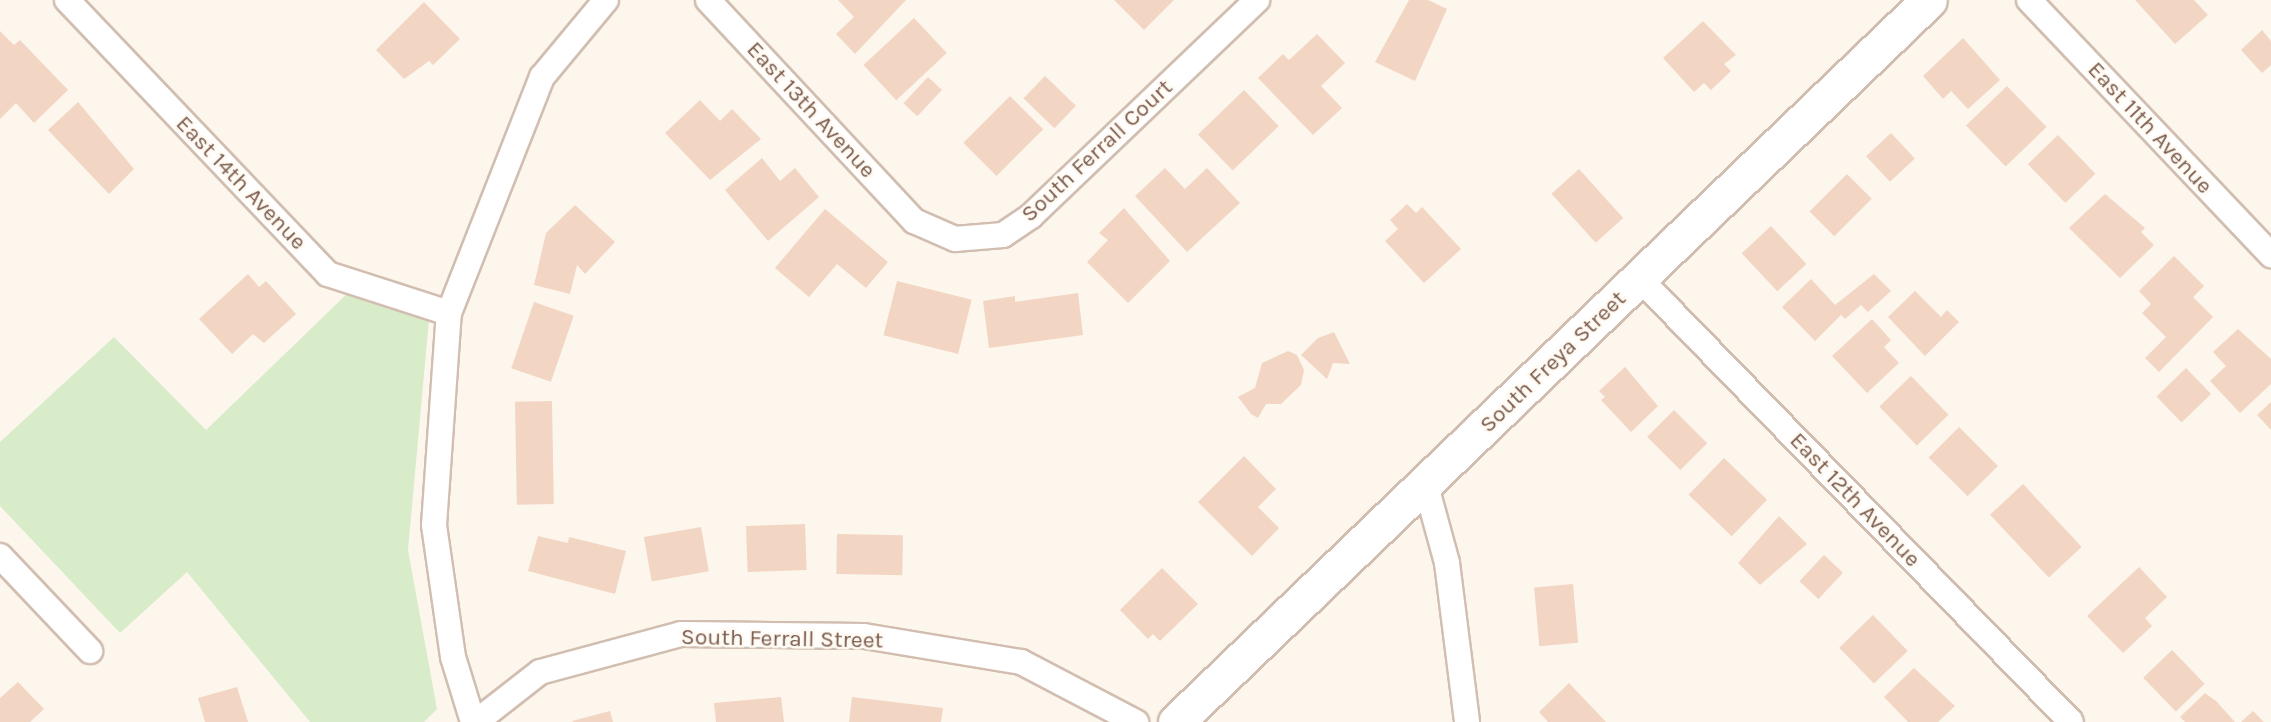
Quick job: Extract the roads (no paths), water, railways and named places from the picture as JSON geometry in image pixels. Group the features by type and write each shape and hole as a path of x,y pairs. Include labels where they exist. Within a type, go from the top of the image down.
{"main road":[{"name":"South Freya Street","path":"1176,722 1426,486 1929,0"}],"street":[{"name":"East 14th Avenue","path":"67,0 328,274 449,313"},
{"path":"474,722 453,657 434,525 449,313 542,77 606,0"},
{"name":"East 13th Avenue","path":"708,0 914,221"},
{"name":"South Ferrall Court","path":"914,221 956,239 1003,235 1031,216 1257,0"},
{"name":"East 11th Avenue","path":"2029,0 2271,255"},
{"name":"East 12th Avenue","path":"1639,278 2071,722"},
{"path":"1426,486 1447,563 1467,722"},
{"path":"0,556 90,651"},
{"name":"South Ferrall Street","path":"474,722 540,672 681,634 864,636 1021,662 1136,722"}]}
